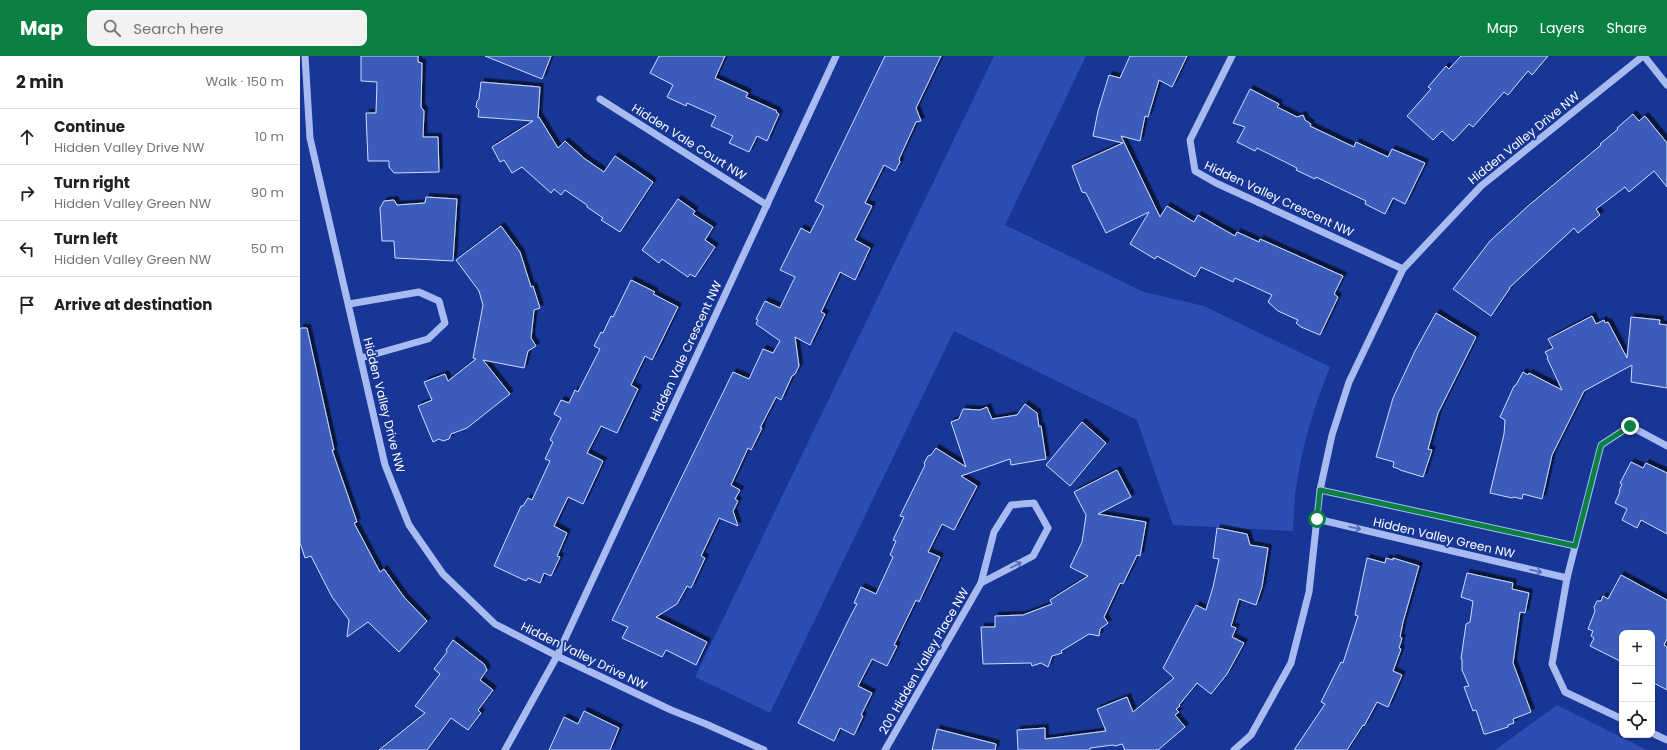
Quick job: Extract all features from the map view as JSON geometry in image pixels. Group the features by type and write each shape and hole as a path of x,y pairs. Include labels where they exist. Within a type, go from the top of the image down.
{"street":[{"name":"Hidden Valley Drive NW","path":"305,56 310,138 385,465 409,525 443,574 495,624 557,656 671,710 764,750"},
{"name":"Hidden Vale Crescent NW","path":"505,750 557,656 836,56"},
{"name":"Hidden Valley Crescent NW","path":"1232,56 1190,140 1194,171 1216,183 1403,268"},
{"name":"Hidden Valley Drive NW","path":"1234,750 1251,735 1291,662 1309,592 1320,490 1332,435 1349,382 1403,268 1481,186 1644,56"},
{"path":"1644,56 1667,85"},
{"name":"Hidden Vale Court NW","path":"600,99 767,205"},
{"path":"349,304 419,292 439,301 445,323 428,339 361,358"},
{"path":"1619,718 1565,692 1552,664 1567,578 1601,445 1630,426 1667,446"},
{"name":"Hidden Valley Green NW","path":"1320,490 1575,546"},
{"name":"200 Hidden Valley Place NW","path":"885,750 981,583 994,532 1010,505 1034,503 1048,528 1033,556 981,583"},
{"name":"Hidden Valley Green NW","path":"1317,519 1567,578"},
{"path":"1655,734 1667,740"}],"shaded area":[{"path":"994,56 1086,56 1005,225 1144,292 1204,306 1330,367 1319,395 1306,438 1295,494 1293,531 1173,525 1137,420 954,331 770,713 695,677"},
{"path":"1557,705 1619,736 1619,738 1623,738 1647,750 1495,750"}],"building":[{"path":"361,56 418,56 418,62 422,63 421,107 424,111 423,137 438,137 439,172 394,173 389,167 389,161 368,161 366,113 376,113 377,82 361,81"},
{"path":"485,56 551,56 542,79"},
{"path":"659,56 725,56 715,78 748,93 746,97 777,111 776,112 779,114 767,141 757,136 749,152 729,143 733,136 711,126 716,116 687,103 686,106 667,97 673,85 650,73"},
{"path":"885,56 941,56 916,108 921,121 916,122 895,171 884,165 865,203 872,206 855,240 870,248 855,280 840,272 821,312 825,314 810,345 795,337 799,366 795,374 792,376 781,400 776,397 760,428 762,428 751,450 748,448 731,485 740,490 735,499 738,501 733,511 738,526 719,518 701,556 705,558 691,588 687,586 677,604 656,617 707,642 696,665 666,650 662,657 622,638 628,627 612,620 733,372 749,379 763,349 773,353 780,341 756,324 758,320 756,319 765,301 780,308 795,277 780,270 801,228 810,233 824,206 815,201"},
{"path":"1130,56 1187,56 1172,87 1159,80 1148,117 1145,116 1140,141 1121,136 1160,217 1167,206 1194,222 1198,215 1235,236 1237,232 1259,242 1260,239 1343,276 1334,294 1338,297 1320,335 1301,327 1296,323 1298,320 1278,311 1268,302 1272,295 1235,278 1233,282 1201,267 1195,277 1157,256 1155,259 1130,244 1149,212 1106,233 1086,193 1082,192 1072,166 1123,143 1093,136 1098,111 1109,75 1120,78"},
{"path":"1461,56 1548,56 1532,75 1528,71 1508,95 1504,92 1473,127 1469,124 1453,141 1442,131 1433,140 1407,116 1431,89 1428,87 1446,66 1449,69"},
{"path":"481,82 540,87 538,118 539,117 558,148 565,141 585,159 604,172 615,156 653,182 620,232 601,220 603,218 565,190 561,195 554,189 551,193 522,167 512,173 504,160 500,162 492,147 533,121 478,117 479,110 476,107 479,99"},
{"path":"1250,89 1279,104 1277,107 1297,117 1303,115 1305,120 1311,124 1310,126 1354,147 1356,142 1388,157 1392,149 1425,163 1405,204 1393,198 1385,214 1365,204 1366,201 1316,177 1315,179 1296,170 1297,168 1257,148 1255,151 1237,142 1245,127 1233,123"},
{"path":"1633,114 1639,121 1645,116 1667,143 1667,187 1654,171 1629,192 1625,187 1596,209 1600,215 1578,233 1574,228 1509,288 1491,316 1453,289 1490,241 1528,206 1601,145 1600,144"},
{"path":"426,197 457,199 453,261 395,258 394,241 382,241 380,208 384,201 394,200 397,205 425,203"},
{"path":"678,199 695,211 693,214 713,227 705,240 715,247 695,277 690,274 688,277 662,259 659,263 642,250"},
{"path":"501,226 520,252 531,287 533,286 540,308 534,310 531,338 536,346 528,351 524,368 483,360 510,394 467,428 451,434 449,439 443,441 439,439 433,442 418,406 432,400 424,382 445,374 448,381 476,359 473,358 483,305 479,291 456,260"},
{"path":"631,280 655,292 653,294 678,307 652,360 645,356 631,385 638,389 617,433 601,426 587,453 603,461 583,504 568,497 554,526 567,533 557,556 560,557 551,576 544,573 540,583 528,578 526,581 494,566 521,506 523,506 528,498 532,500 550,461 545,459 553,442 550,440 561,418 554,414 561,400 569,403 575,390 578,392 600,349 594,346 601,332 603,333 611,316 613,317"},
{"path":"1436,313 1476,337 1438,413 1428,449 1432,450 1423,477 1400,470 1393,467 1394,462 1376,457 1393,398 1415,351"},
{"path":"1592,316 1596,324 1604,320 1605,323 1608,322 1627,358 1631,317 1660,320 1659,324 1667,325 1667,388 1631,382 1632,365 1584,391 1552,455 1542,499 1523,494 1522,499 1490,493 1504,434 1505,420 1500,417 1514,386 1523,372 1528,375 1529,373 1562,390 1545,352 1553,348 1548,339"},
{"path":"300,328 307,328 334,450 332,450 357,522 354,523 380,572 384,569 404,597 427,621 399,652 368,622 347,637 349,620 332,597 311,556 305,558 300,543"},
{"path":"1025,404 1037,413 1039,427 1041,426 1046,459 1011,465 1010,459 961,476 977,486 954,530 942,524 928,552 940,557 919,602 916,600 894,645 897,646 887,666 872,659 858,686 872,693 861,715 863,716 854,735 840,728 834,741 798,723 857,604 854,603 861,587 876,594 893,557 890,555 896,541 893,540 904,517 900,516 928,456 931,455 936,448 966,467 951,422 959,419 963,409 980,410 987,407 992,419 1017,415"},
{"path":"1082,422 1106,443 1070,486 1046,465"},
{"path":"1631,462 1643,468 1646,463 1667,473 1667,534 1641,520 1637,528 1622,520 1627,509 1615,503 1622,484 1620,483"},
{"path":"1117,470 1131,497 1098,514 1146,522 1140,556 1137,555 1123,584 1120,583 1104,617 1108,623 1100,629 1099,636 1089,634 1061,651 1062,653 1052,656 1048,667 1041,663 1032,666 1031,663 983,664 981,627 995,627 995,616 1023,615 1052,604 1050,600 1088,576 1070,567 1082,542 1086,515 1074,492"},
{"path":"1217,528 1247,534 1250,545 1268,548 1262,587 1256,605 1239,599 1231,626 1236,628 1232,637 1244,643 1227,674 1211,694 1197,683 1179,705 1180,706 1176,709 1179,712 1175,715 1185,727 1158,750 1125,750 1122,744 1090,748 1090,750 1018,750 1017,730 1045,728 1045,739 1106,731 1097,709 1127,697 1133,712 1174,678 1163,668 1196,605 1206,610 1219,559 1213,558"},
{"path":"1367,558 1385,563 1386,558 1393,560 1393,558 1419,566 1403,622 1400,637 1402,638 1399,648 1401,649 1393,671 1402,675 1388,707 1377,702 1364,726 1363,725 1347,750 1294,750 1325,704 1321,702 1341,662 1343,663 1358,616 1355,615"},
{"path":"1467,573 1513,583 1512,589 1529,593 1525,613 1520,612 1513,663 1531,712 1513,719 1514,723 1508,725 1508,727 1486,734 1484,734 1476,710 1473,711 1464,687 1469,686 1462,670 1461,659 1466,624 1470,622 1473,601 1461,597"},
{"path":"1621,575 1667,600 1667,639 1664,645 1667,647 1667,690 1655,684 1655,630 1619,630 1619,660 1590,646 1594,638 1591,636 1593,631 1588,629 1595,611 1594,607 1597,601 1601,601 1603,596 1608,599"},
{"path":"453,640 484,664 487,670 480,680 493,690 478,710 481,713 468,730 451,718 427,750 379,750 425,713 415,706 440,674 434,669 447,652 446,650"},
{"path":"584,711 619,728 610,750 549,750 564,717 578,724"},
{"path":"937,729 996,744 995,750 932,750"}],"route":[{"path":"1317,519 1320,490 1575,546 1601,445 1630,426"}]}
